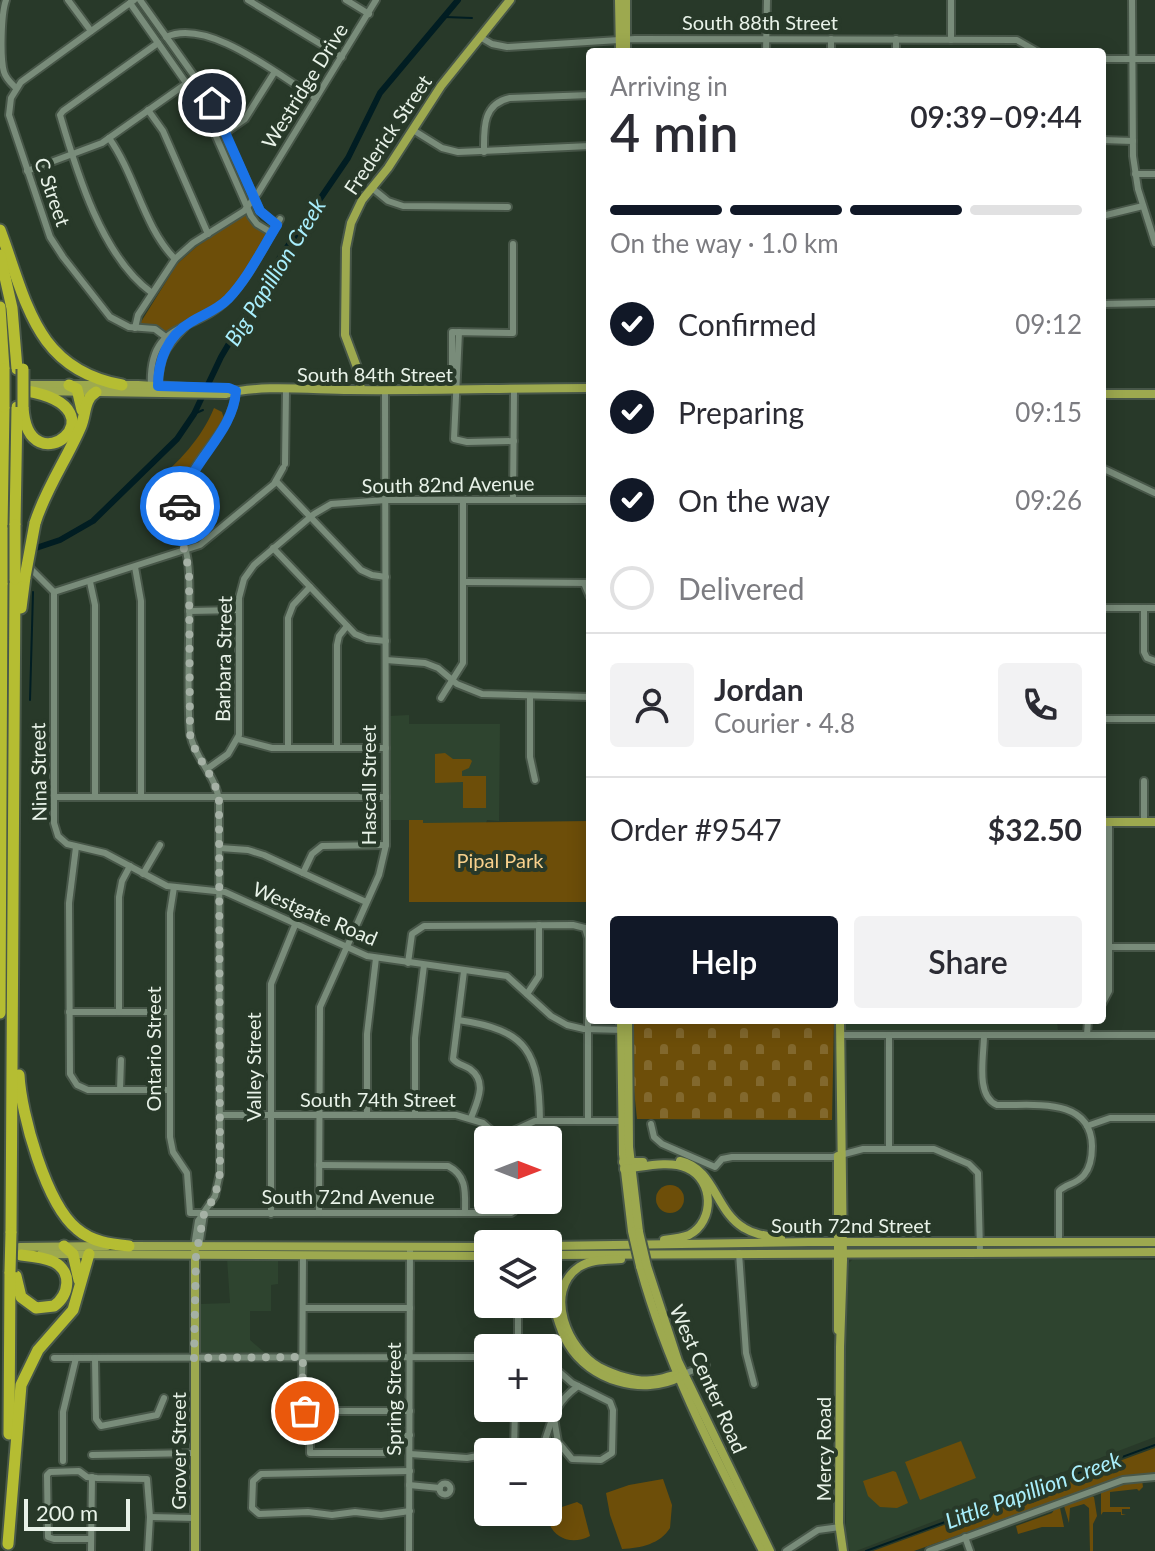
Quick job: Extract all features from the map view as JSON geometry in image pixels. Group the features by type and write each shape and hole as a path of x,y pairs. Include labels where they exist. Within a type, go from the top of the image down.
{"highway":[{"path":"0,230 30,309 49,345 69,365 85,375 122,385"},
{"path":"1,259 14,320 15,525 23,572"},
{"path":"0,307 15,369"},
{"path":"73,388 82,411 77,434"},
{"path":"15,407 36,440 52,444 62,441 69,433 72,419 67,407 52,397 27,389"},
{"path":"8,1548 13,1272 14,713 23,572 46,492 77,434 89,398 96,392"},
{"path":"2,529 15,407"},
{"path":"0,479 0,1013"},
{"path":"0,735 1,753"},
{"path":"14,919 20,1087 33,1146 59,1206 72,1225 97,1241 129,1246"},
{"path":"69,1250 77,1267 79,1292"},
{"path":"13,1272 19,1295 31,1306 50,1308 64,1296 67,1283 60,1267 20,1252"},
{"path":"8,1548 21,1385 34,1357 70,1314 89,1254"}],"main road":[{"name":"Frederick Street","path":"361,390 358,370 345,335 346,248 354,215 441,86 510,0"},
{"path":"619,0 625,48"},
{"path":"621,48 626,0"},
{"name":"South 84th Street","path":"27,389 122,385 185,391 586,391"},
{"name":"South 84th Street","path":"73,388 96,392 154,389"},
{"path":"1106,394 1155,394"},
{"path":"1106,822 1155,822"},
{"name":"West Center Road","path":"622,1024 627,1165"},
{"name":"West Center Road","path":"626,1024 622,1121 636,1232 657,1325 765,1548"},
{"name":"Mercy Road","path":"840,1024 837,1316 842,1547"},
{"path":"627,1165 675,1160 690,1163 703,1173 729,1215 744,1229 809,1242"},
{"path":"590,1246 677,1238 692,1232 703,1221 708,1197 695,1173 673,1165 627,1165"},
{"name":"South 72nd Street","path":"562,1246 840,1242 1155,1252"},
{"name":"South 72nd Street","path":"562,1255 840,1252 1155,1242"},
{"path":"20,1252 129,1246 303,1255 474,1248"},
{"path":"69,1250 89,1254 311,1246 474,1257"},
{"path":"303,1255 311,1246"},
{"name":"Grover Street","path":"195,1551 196,1249"},
{"path":"680,1375 637,1380 603,1369 590,1361 576,1346 566,1326 561,1306 563,1289 572,1273 590,1262 711,1253"},
{"path":"558,1318 568,1344 589,1367 637,1386 659,1386 680,1375"}],"street":[{"path":"6,0 3,12 3,66 5,76 16,88 133,1"},
{"path":"68,0 91,31"},
{"path":"248,0 342,57"},
{"path":"346,0 369,14"},
{"name":"Westridge Drive","path":"135,328 138,315 175,259 247,207 254,198 376,0"},
{"path":"766,48 767,0"},
{"path":"951,0 951,40"},
{"path":"1132,0 1135,174 1155,243"},
{"path":"133,1 166,37 207,94 262,215 278,222 228,299 169,339 154,389"},
{"path":"133,1 203,107 255,222 272,233"},
{"path":"166,37 172,34 210,36 227,43 316,98"},
{"name":"South 88th Street","path":"480,37 494,45 507,47 623,39 896,39 1017,40 1032,48"},
{"path":"831,39 831,48"},
{"path":"896,39 896,48"},
{"path":"152,293 122,265 94,213 60,115 158,43"},
{"path":"1024,48 1026,44"},
{"path":"1106,59 1155,59"},
{"path":"225,133 245,119 274,73"},
{"path":"27,171 74,155 109,138 187,83"},
{"name":"C Street","path":"16,88 10,101 9,115 54,245 103,311 119,322 135,328 155,329 169,339"},
{"path":"484,152 485,121 493,105 510,98 586,95"},
{"path":"148,110 163,131 208,234"},
{"path":"413,130 447,150 484,152 586,146"},
{"path":"109,138 125,161 159,239 175,259"},
{"path":"1106,140 1133,141"},
{"path":"1135,174 1155,174"},
{"path":"372,188 389,202 403,206 508,207"},
{"path":"1106,215 1143,206"},
{"path":"513,244 513,333 456,332 452,383 455,391 454,439 514,441"},
{"path":"1106,304 1155,303"},
{"path":"23,572 54,592 185,552 204,543 276,481 284,466 286,390"},
{"name":"Hascall Street","path":"319,1213 320,1007 382,868 386,845 385,390"},
{"name":"Grover Street","path":"196,1249 204,1214 213,1201 219,1183 219,797 215,782 195,751 190,734 189,570 179,522 184,488 231,416 230,391"},
{"path":"513,500 514,391"},
{"path":"1106,470 1155,493"},
{"path":"276,481 363,571 386,577"},
{"name":"South 82nd Avenue","path":"310,517 331,504 386,500 586,500"},
{"path":"441,698 463,663 463,500"},
{"name":"Barbara Street","path":"207,769 228,754 238,739 239,610 240,591 246,575 310,517"},
{"path":"273,548 347,626 363,638 386,641"},
{"path":"135,567 141,601 141,797"},
{"path":"90,582 95,605 95,797"},
{"path":"463,582 586,583"},
{"path":"288,748 288,618 293,605 310,587"},
{"name":"Nina Street","path":"54,592 54,797 57,833 67,844 76,847"},
{"path":"1106,608 1155,608"},
{"path":"1144,608 1144,652 1147,658 1155,661"},
{"path":"189,611 239,610"},
{"path":"337,748 337,645 339,636 347,626"},
{"path":"386,660 425,663 438,668 453,681 482,694 586,696"},
{"path":"530,696 530,757 535,780"},
{"path":"1106,719 1155,719"},
{"path":"238,739 267,748 386,748"},
{"path":"1144,781 1144,822"},
{"path":"54,797 386,797"},
{"path":"1106,822 1109,991 1106,997"},
{"path":"143,874 160,845"},
{"path":"303,873 312,854 322,846 386,845"},
{"path":"76,847 69,903 69,1070 76,1083 88,1090 170,1090"},
{"name":"Westgate Road","path":"76,847 105,853 174,887 220,891 345,948 376,958 507,976 559,1022 574,1028 624,1030"},
{"path":"220,848 256,852 366,902"},
{"path":"119,1012 119,897 122,881 130,866"},
{"name":"Ontario Street","path":"174,887 170,913 170,1144 187,1173 188,1206"},
{"name":"Valley Street","path":"271,1214 271,984 295,925"},
{"path":"408,963 411,937 417,929 428,925 579,925 586,929"},
{"path":"527,994 537,983 539,973 539,925"},
{"path":"1106,947 1155,947"},
{"path":"367,1115 367,1034 376,958"},
{"path":"415,1115 415,1038 424,965"},
{"path":"464,971 454,1061 474,1072 480,1088 471,1118"},
{"path":"69,1012 170,1012"},
{"path":"458,1020 498,1028 525,1047 538,1076 540,1121"},
{"path":"588,1024 588,1121"},
{"path":"1087,1035 1088,1024"},
{"path":"840,1035 1155,1035"},
{"path":"889,1035 889,1148"},
{"path":"984,1035 984,1091 988,1101 997,1105 1065,1107 1078,1114 1087,1126 1092,1141 1089,1167 1080,1180 1061,1187 1059,1191 1059,1243"},
{"path":"120,1090 121,1060"},
{"name":"South 74th Street","path":"220,1115 415,1115 471,1118 488,1126"},
{"path":"1087,1126 1110,1118 1155,1118"},
{"name":"South 74th Street","path":"529,1126 540,1121 622,1121"},
{"path":"651,1124 654,1137 662,1144 715,1167 722,1159 732,1157 840,1156 860,1150 937,1149 969,1164 980,1180 980,1247"},
{"path":"319,1165 442,1165 456,1171 464,1182 465,1213"},
{"name":"South 72nd Avenue","path":"188,1206 190,1213 204,1214 474,1213"},
{"name":"Spring Street","path":"409,1551 410,1252"},
{"path":"739,1253 746,1353 754,1384"},
{"path":"303,1255 304,1410 410,1411"},
{"path":"303,1308 410,1308"},
{"path":"54,1358 474,1357"},
{"path":"63,1461 63,1412 76,1358"},
{"path":"95,1358 97,1423 101,1426 160,1414 164,1398"},
{"path":"680,1375 706,1365"},
{"path":"555,1422 558,1442 572,1459 601,1460 614,1449 610,1402 578,1386 562,1373"},
{"path":"562,1401 578,1386"},
{"path":"310,1411 310,1453 385,1453 401,1438 410,1435"},
{"path":"92,1455 194,1453"},
{"path":"410,1454 474,1457"},
{"path":"91,1539 49,1538 49,1472 79,1471 92,1477 147,1479 150,1517 148,1551"},
{"path":"410,1471 261,1474 254,1478 252,1508 259,1514 308,1512 332,1515 355,1512 381,1515 410,1511"},
{"path":"91,1551 92,1477"},
{"path":"929,1551 1123,1480 1155,1477"},
{"path":"409,1485 440,1488"},
{"path":"150,1517 195,1518"},
{"path":"786,1551 818,1530 840,1527"},
{"path":"965,1537 970,1551"}],"shaded area":[{"path":"409,715 409,724 500,724 499,821 423,823 422,820 389,820 389,716"},
{"path":"845,1024 1057,1024 1058,1031 845,1031"},
{"path":"855,1257 1155,1260 1155,1437 850,1551 846,1539 846,1334 849,1263"},
{"path":"227,1258 278,1258 278,1284 271,1285 271,1311 250,1311 250,1340 264,1352 263,1356 198,1353 200,1304 230,1303"}],"green space":[{"path":"247,212 265,237 233,289 222,300 167,332 153,325 139,325 177,264"},
{"path":"214,408 222,412 224,419 192,463 179,492 153,484 188,449 203,430"},
{"path":"445,753 453,759 472,761 469,768 462,771 462,776 486,776 486,808 463,808 463,782 435,783 435,754"},
{"name":"Pipal Park","path":"409,820 423,820 423,823 586,821 586,902 409,902"},
{"path":"633,1024 834,1024 832,1120 637,1119"},
{"path":"670,1185 680,1189 684,1199 680,1209 670,1213 660,1209 656,1199 660,1189"},
{"path":"961,1441 976,1478 920,1500 905,1462"},
{"path":"1155,1448 1155,1474 1125,1476 914,1551 873,1551"},
{"path":"893,1471 908,1503 897,1508 880,1507 868,1496 863,1481"},
{"path":"663,1479 672,1505 670,1528 661,1538 649,1544 622,1549 606,1493"},
{"path":"1142,1480 1143,1487 1139,1491 1110,1492 1110,1507 1130,1507 1122,1509 1122,1514 1126,1515 1103,1512 1101,1515 1101,1491"},
{"path":"1090,1495 1094,1497 1097,1516 1093,1524 1093,1551 1090,1551 1089,1508 1084,1504 1070,1508 1069,1523 1064,1506"},
{"path":"577,1502 582,1505 590,1536 567,1540 556,1533 551,1526 562,1526 562,1507"},
{"path":"1056,1507 1060,1508 1064,1527 1042,1527 1018,1534 1016,1526 1052,1513"}],"waterway":[{"name":"Big Papillion Creek","path":"33,549 60,540 93,521 177,439 194,414 221,357 279,259 348,158 380,93 458,0"},
{"path":"445,17 472,18"},
{"name":"Big Papillion Creek","path":"194,414 203,410"},
{"path":"30,700 33,592"},
{"name":"Little Papillion Creek","path":"866,1551 1155,1445"}],"way so far":[{"path":"180,506 179,528 189,570 190,734 195,751 215,782 219,801 220,1173 215,1196 204,1214 196,1255 194,1358 303,1357 302,1407 305,1411"}],"route":[{"path":"180,506 190,476 231,416 236,391 229,388 158,386 160,362 168,345 189,323 221,306 234,292 277,225 260,211 212,103"}]}
